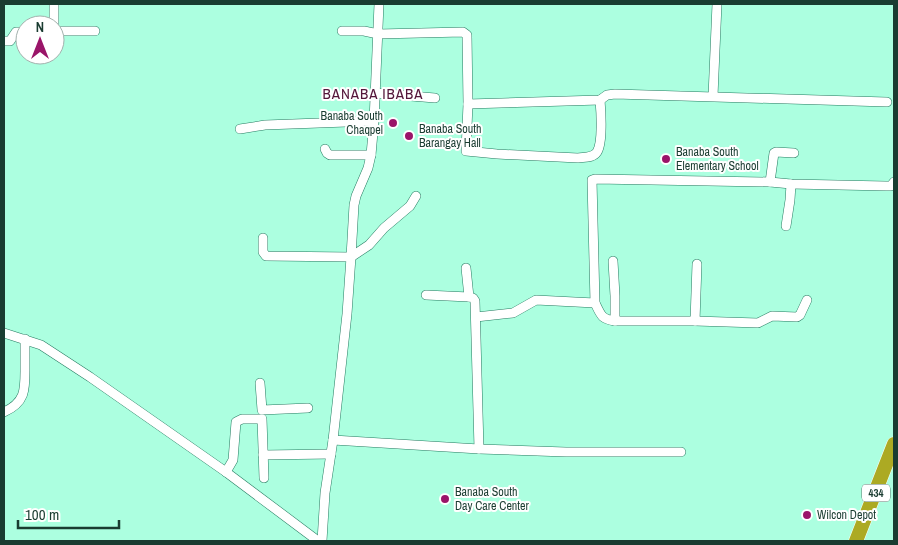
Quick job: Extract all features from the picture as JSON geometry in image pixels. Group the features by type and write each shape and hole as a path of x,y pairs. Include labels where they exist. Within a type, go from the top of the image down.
{"highway":[{"name":"434","path":"856,541 894,444"}],"street":[{"path":"320,541 347,314 354,205 371,155 379,4"},
{"path":"713,96 717,4"},
{"path":"65,31 95,31"},
{"path":"342,31 364,31 378,34 465,33 467,35 468,104 466,151 578,158 589,157 596,153 599,145 602,126 600,100"},
{"path":"4,41 10,41 15,34"},
{"path":"375,93 435,98"},
{"path":"468,104 600,100 608,95 615,94 887,102"},
{"path":"240,129 265,125 374,121"},
{"path":"326,149 330,155 371,155"},
{"path":"770,182 773,154 794,153"},
{"path":"806,300 800,315 797,317 775,316 758,322 605,320 595,303 592,180 770,182 886,186 891,186 894,182"},
{"path":"786,226 791,184"},
{"path":"263,238 262,252 266,256 351,257 369,245 384,228 410,206 416,196"},
{"path":"613,261 615,321"},
{"path":"695,321 697,264"},
{"path":"466,268 469,297"},
{"path":"426,295 469,297 475,301 479,449"},
{"path":"476,318 513,313 536,300 595,303"},
{"path":"4,333 41,345 76,368 226,472 320,541"},
{"path":"4,412 19,402 25,390 25,339"},
{"path":"260,383 264,478"},
{"path":"226,472 233,460 236,422 262,415 308,408"},
{"path":"333,440 479,449 566,452 681,452"},
{"path":"263,455 331,454"}],"place":[{"name":"Banaba South Chaqpel","path":"393,123"},
{"name":"Banaba South Barangay Hall","path":"409,136"},
{"name":"Banaba South Elementary School","path":"666,159"},
{"name":"Banaba South Day Care Center","path":"445,499"},
{"name":"Wilcon Depot","path":"807,515"}],"district":[{"name":"BANABA IBABA","path":"373,93"}]}
